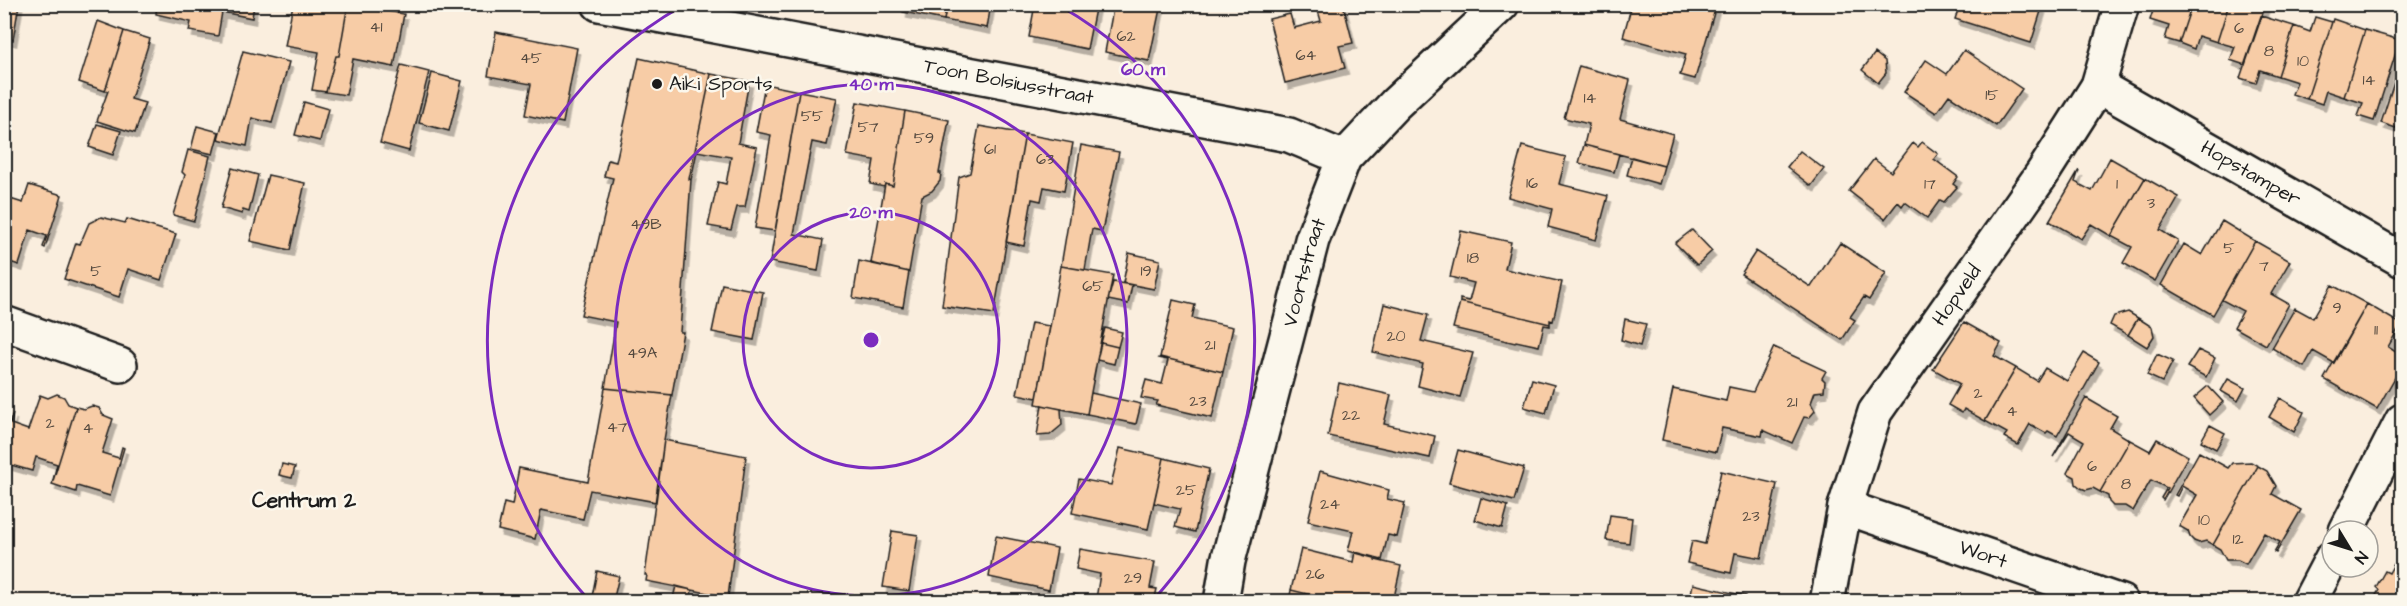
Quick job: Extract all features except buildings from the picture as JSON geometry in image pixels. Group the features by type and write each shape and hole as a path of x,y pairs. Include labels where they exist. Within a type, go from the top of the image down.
{"street":[{"name":"Toon Bolsiusstraat","path":"599,4 1289,135 1344,158"},
{"name":"Voortstraat","path":"1221,602 1228,561 1312,240 1344,158 1395,104 1502,4"},
{"name":"Hopveld","path":"1827,602 1845,507 1875,412 2042,174 2098,86 2122,4"},
{"name":"Hopstamper","path":"2098,86 2403,260"},
{"path":"4,323 120,365"},
{"path":"2352,519 2403,422"},
{"name":"Wort","path":"1845,507 2121,602"},
{"path":"2309,602 2321,579"}],"place":[{"name":"Aiki Sports","path":"657,84"}],"district":[{"name":"Centrum 2","path":"304,500"}]}
